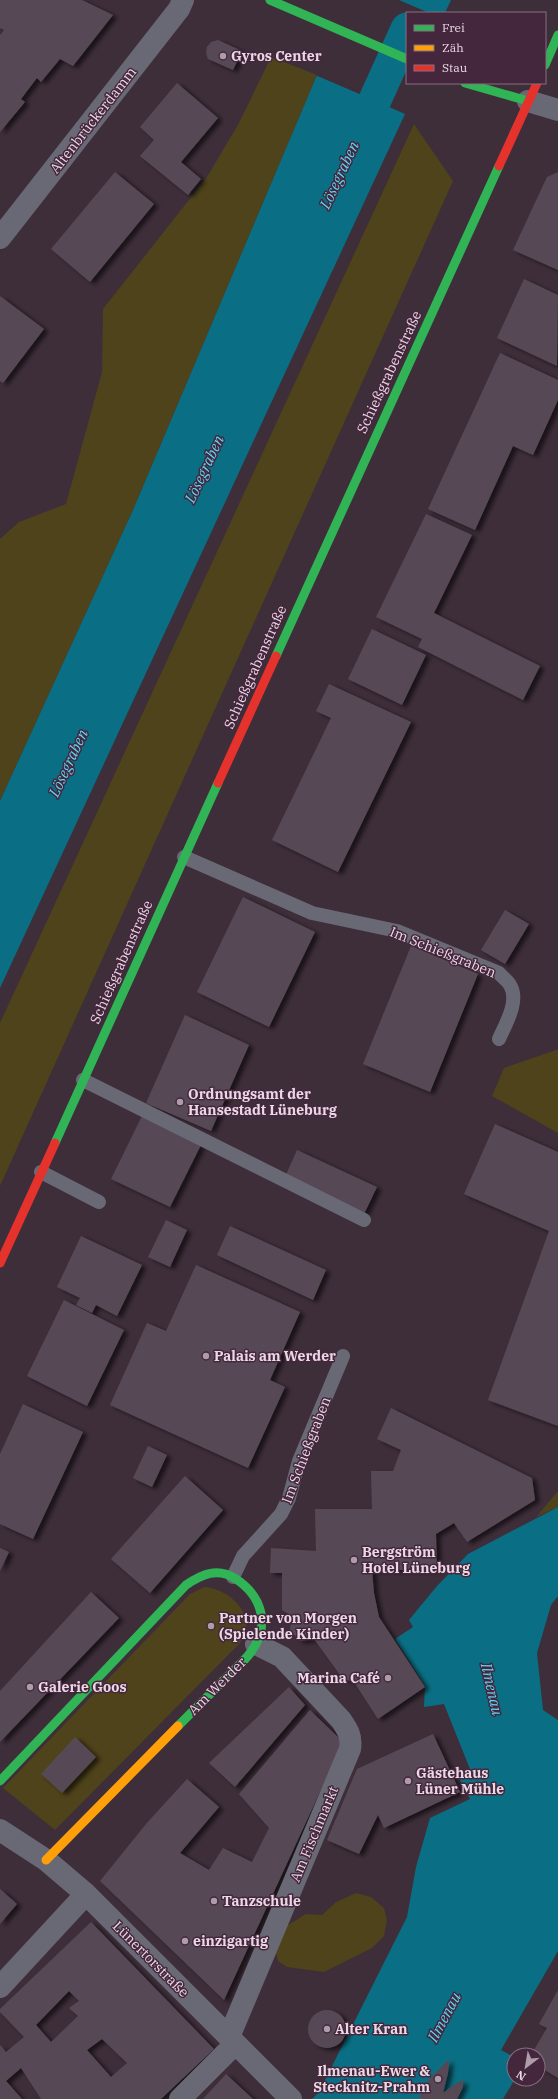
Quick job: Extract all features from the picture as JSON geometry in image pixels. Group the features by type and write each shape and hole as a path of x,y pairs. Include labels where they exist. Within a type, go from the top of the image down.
{"main road":[{"path":"270,0 406,59"},
{"path":"546,62 558,36"},
{"path":"472,84 532,92"},
{"name":"Schießgrabenstraße","path":"0,1263 532,92"},
{"name":"Am Werder","path":"0,1781 186,1585 204,1574 219,1572 233,1577 250,1589 260,1601 262,1623 256,1644 243,1660 46,1860"}],"street":[{"name":"Altenbrückerdamm","path":"0,238 179,9 183,0"},
{"path":"532,92 558,110"},
{"name":"Am Fischmarkt","path":"232,2040 350,1749 352,1740 348,1730 341,1720 282,1658 256,1644"},
{"name":"Lünertorstraße","path":"0,1830 46,1860 86,1894 291,2099"},
{"path":"0,1987 86,1894"},
{"path":"180,2099 232,2040"}],"lane":[{"name":"Im Schießgraben","path":"184,857 312,913 398,931 499,974 511,985 512,997 511,1013 499,1039"},
{"path":"83,1080 364,1220"},
{"path":"41,1172 99,1202"},
{"name":"Im Schießgraben","path":"233,1577 243,1556 281,1514 289,1498 299,1461 342,1356"}],"shaded area":[{"path":"271,57 317,75 133,510 0,801 0,539 19,522 66,504 102,372 103,309 207,177 239,123"},
{"path":"414,124 453,181 0,1186 0,1023"},
{"path":"558,1050 558,1133 492,1096 504,1068"},
{"path":"558,1491 558,1507 536,1517"},
{"path":"204,1587 212,1588 227,1595 234,1600 244,1613 246,1631 240,1643 55,1830 3,1788 190,1594"},
{"path":"356,1893 371,1897 384,1908 387,1920 384,1936 372,1948 324,1972 287,1967 278,1961 273,1941 288,1925 306,1914 322,1915 336,1902"}],"water":[{"path":"398,0 451,0 445,12 426,12"},
{"path":"317,75 405,114 0,988 0,801 133,510"},
{"name":"Ilmenau","path":"558,1507 558,1596 551,1605 537,1653 543,1710 558,1720 558,1951 501,2050 506,2053 506,2087 510,2087 503,2099 312,2099 319,2092 407,1917 416,1867 430,1818 470,1799 458,1777 470,1769 444,1704 424,1707 425,1686 395,1639 413,1627 409,1620 437,1586 468,1554"}],"pier":[{"path":"396,0 427,12 421,12"},
{"path":"318,73 406,112 407,114 315,75"}],"building":[{"path":"0,0 82,0 113,15 73,66 60,59 41,82 37,78 21,99 25,102 0,132 0,35 4,30 0,28"},
{"name":"Gyros Center","path":"218,40 242,51 233,70 208,59 206,53 207,47 211,42"},
{"path":"177,83 218,118 181,162 201,179 188,195 140,156 154,140 140,127"},
{"path":"115,172 154,204 90,282 51,249"},
{"path":"558,172 558,270 513,250 547,177"},
{"path":"524,279 558,295 557,366 497,338"},
{"path":"0,296 44,329 3,383 0,381"},
{"path":"500,353 558,380 558,400 533,455 513,446 475,530 428,509"},
{"path":"426,514 472,535 434,613 540,666 523,700 418,647 422,639 376,617"},
{"path":"372,629 426,655 402,705 348,679"},
{"path":"329,684 411,722 338,872 272,840 331,718 316,711"},
{"path":"243,897 315,932 269,1027 197,992"},
{"path":"505,910 529,924 505,964 481,950"},
{"path":"411,946 478,974 430,1092 363,1064"},
{"path":"185,1015 249,1045 211,1131 146,1103"},
{"path":"142,1116 201,1145 170,1207 111,1179"},
{"path":"495,1124 558,1152 558,1426 488,1400 549,1231 464,1194"},
{"path":"297,1150 377,1187 364,1214 285,1177"},
{"path":"166,1220 187,1230 170,1267 148,1257"},
{"path":"230,1226 326,1270 313,1300 217,1255"},
{"path":"81,1236 142,1265 117,1316 96,1305 92,1313 76,1305 80,1298 57,1287"},
{"name":"Palais am Werder","path":"196,1265 300,1312 270,1380 285,1387 248,1468 110,1405 147,1323 166,1331"},
{"path":"64,1300 124,1330 87,1406 27,1376"},
{"path":"23,1404 83,1432 33,1539 0,1524 0,1454"},
{"name":"Bergström Hotel Lüneburg","path":"391,1408 532,1478 535,1500 467,1542 454,1523 436,1534 437,1570 372,1570 374,1593 379,1617 425,1687 378,1719 354,1682 343,1679 314,1639 300,1641 290,1630 292,1616 282,1610 282,1573 270,1573 271,1548 316,1551 315,1509 372,1509 371,1471 393,1471 401,1450 377,1439"},
{"path":"148,1446 167,1455 152,1487 133,1478"},
{"path":"185,1476 223,1510 150,1593 111,1559"},
{"path":"0,1548 9,1552 0,1571"},
{"path":"91,1592 119,1618 0,1742 0,1691"},
{"path":"289,1687 305,1705 235,1787 209,1763"},
{"path":"310,1710 343,1742 224,2000 100,1881 146,1824 187,1779 219,1807 180,1853 209,1870 223,1848 252,1862 269,1828 239,1794"},
{"name":"Gästehaus Lüner Mühle","path":"433,1734 460,1792 384,1828 378,1815 359,1854 327,1840 357,1769"},
{"path":"75,1737 96,1757 62,1793 41,1774"},
{"path":"0,1889 17,1904 0,1924"},
{"path":"91,1922 214,2049 161,2099 41,2099 21,2068 6,2081 22,2099 0,2099 0,2045 6,2052 24,2037 0,2012 0,2009","holes":["69,1991 79,2001 69,2008 78,2016 51,2042 36,2025","102,2039 127,2063 111,2077 87,2050"]},
{"path":"558,1990 558,2078 546,2071 546,2047 536,2047 547,2028 539,2024"},
{"name":"Alter Kran","path":"323,2010 331,2010 341,2015 345,2022 345,2036 341,2043 331,2048 323,2048 313,2043 311,2040 308,2033 308,2025 313,2015 316,2013"},
{"name":"Ilmenau-Ewer & Stecknitz-Prahm","path":"449,2059 448,2073 443,2093 463,2080 463,2087 457,2099 419,2099 430,2078"},
{"path":"226,2074 253,2099 203,2099"}],"waterway":[{"name":"Lösegraben","path":"356,142 406,31"}],"traffic: fast":[{"path":"270,0 406,59"},
{"path":"546,63 558,35"},
{"path":"468,84 528,101"},
{"path":"276,656 499,166"},
{"path":"55,1143 218,783"},
{"path":"0,1781 186,1585 210,1573 223,1573 236,1579 245,1586 258,1603 262,1622 260,1632 257,1642 248,1656 178,1726"}],"traffic: slow":[{"path":"46,1860 178,1726"}],"traffic: jam":[{"path":"499,166 537,84"},
{"path":"218,783 276,656"},
{"path":"0,1263 55,1143"}],"place":[{"name":"Gyros Center","path":"223,56"},
{"name":"Ordnungsamt der Hansestadt Lüneburg","path":"180,1102"},
{"name":"Palais am Werder","path":"206,1356"},
{"name":"Bergström Hotel Lüneburg","path":"354,1560"},
{"name":"Partner von Morgen (Spielende Kinder)","path":"211,1626"},
{"name":"Marina Café","path":"388,1678"},
{"name":"Galerie Goos","path":"30,1687"},
{"name":"Gästehaus Lüner Mühle","path":"408,1781"},
{"name":"Tanzschule","path":"214,1901"},
{"name":"einzigartig","path":"185,1941"},
{"name":"Alter Kran","path":"327,2029"},
{"name":"Ilmenau-Ewer & Stecknitz-Prahm","path":"438,2079"}]}
